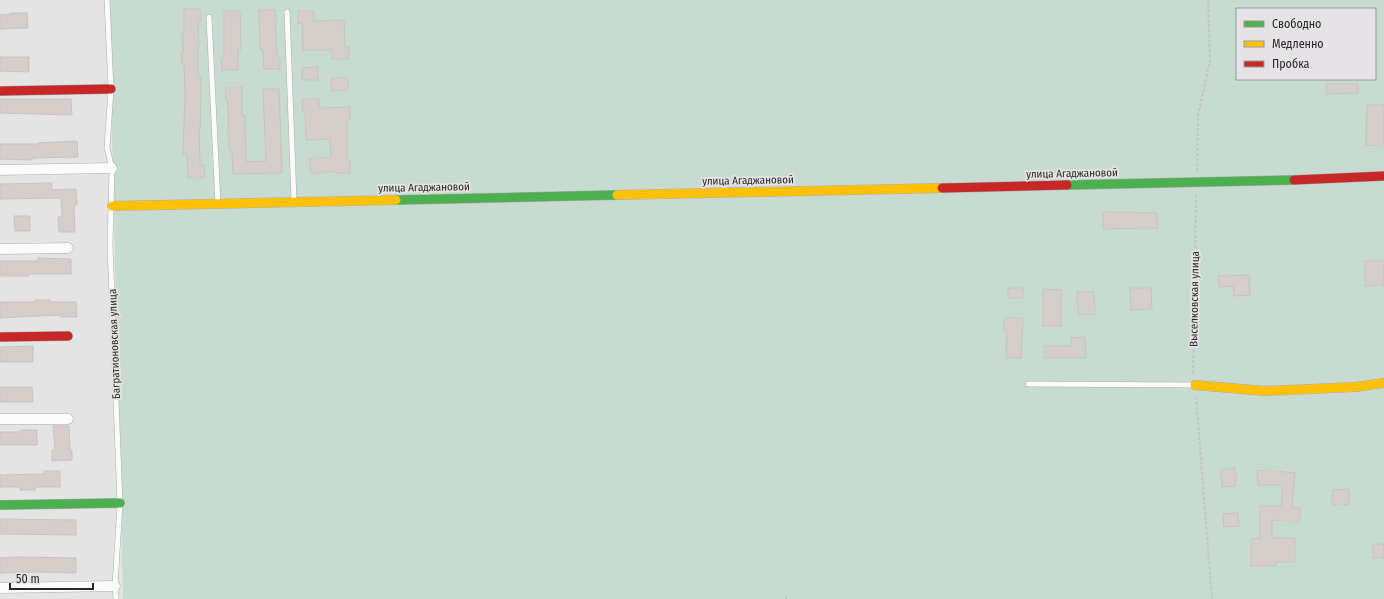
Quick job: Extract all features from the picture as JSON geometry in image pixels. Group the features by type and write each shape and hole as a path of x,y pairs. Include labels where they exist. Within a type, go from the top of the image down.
{"street":[{"path":"0,91 111,89"},
{"path":"0,170 112,168"},
{"name":"улица Агаджановой","path":"112,206 1275,181 1384,176"},
{"path":"0,249 68,248"},
{"path":"0,337 68,336"},
{"path":"1195,385 1265,391 1356,387 1384,383"},
{"path":"0,419 68,419"},
{"path":"0,505 120,503"},
{"path":"0,588 116,586"}],"lane":[{"name":"Багратионовская улица","path":"107,0 111,89 107,148 112,168 110,244 120,503 116,599"},
{"path":"287,12 294,202"},
{"path":"210,17 218,204"},
{"path":"1028,384 1195,385"}],"path":[{"name":"Выселковская улица","path":"1208,0 1210,62 1198,116 1192,372 1195,385 1212,599"}],"green space":[{"path":"107,0 1384,0 1384,599 123,599 111,89"}],"building":[{"path":"184,9 200,9 201,21 198,21 198,76 201,76 199,130 200,165 204,165 205,177 188,178 187,154 183,154 185,96 184,64 182,64 181,52 183,52 182,34 184,34"},
{"path":"259,10 275,10 277,57 280,57 280,69 264,69 263,50 260,50"},
{"path":"224,11 240,11 241,49 238,50 238,70 222,70 221,58 224,58"},
{"path":"298,11 314,11 314,21 344,20 345,47 349,46 349,59 332,59 332,50 303,50 302,23 298,24"},
{"path":"27,13 28,28 0,29 0,15"},
{"path":"0,57 29,57 29,72 0,71"},
{"path":"318,67 318,80 302,80 302,68"},
{"path":"331,78 348,78 348,90 331,91"},
{"path":"1326,84 1358,84 1358,93 1326,94"},
{"path":"225,87 242,87 242,116 245,115 246,162 266,161 263,89 279,89 282,173 233,174 232,150 229,150 228,100 226,100"},
{"path":"0,99 71,99 72,115 0,113"},
{"path":"302,99 319,99 319,108 350,107 350,120 347,120 347,160 350,160 350,173 334,173 334,171 311,174 309,159 331,157 330,139 306,140 305,111 302,111"},
{"path":"1367,105 1384,105 1384,146 1366,145"},
{"path":"77,141 78,157 32,158 32,160 0,159 0,144 38,144"},
{"path":"52,183 52,190 76,189 77,205 74,205 75,232 59,232 58,217 62,217 61,198 0,199 0,184"},
{"path":"1103,212 1157,213 1158,228 1103,229"},
{"path":"14,216 30,216 30,231 15,231"},
{"path":"38,258 71,259 71,274 28,274 29,276 0,276 0,261 38,261"},
{"path":"1365,261 1384,261 1384,285 1365,286"},
{"path":"1249,275 1250,295 1234,296 1233,286 1219,287 1218,276"},
{"path":"1008,288 1023,288 1023,298 1008,298"},
{"path":"1130,288 1151,288 1152,309 1131,310"},
{"path":"1043,289 1061,290 1061,326 1043,326"},
{"path":"1077,292 1094,292 1095,314 1078,315"},
{"path":"35,300 50,300 50,302 76,302 77,317 61,317 61,315 0,318 0,302 35,302"},
{"path":"1004,318 1023,318 1021,358 1006,358 1007,331 1004,331"},
{"path":"1085,337 1086,358 1044,358 1044,346 1071,346 1071,338"},
{"path":"33,346 33,362 0,362 0,347"},
{"path":"0,387 32,387 33,402 0,402"},
{"path":"53,426 69,426 72,460 52,461 52,450 55,450"},
{"path":"21,430 37,430 37,445 0,445 0,432 21,432"},
{"path":"1235,468 1236,486 1222,487 1221,470"},
{"path":"1266,470 1295,473 1292,507 1300,508 1299,522 1272,520 1272,538 1295,538 1295,562 1276,562 1276,566 1251,566 1251,539 1260,538 1260,506 1281,506 1283,485 1258,485 1257,471"},
{"path":"44,471 60,471 60,487 35,487 35,490 20,490 20,487 0,487 0,475 44,474"},
{"path":"1349,489 1349,505 1333,505 1332,490"},
{"path":"1238,513 1239,526 1224,527 1223,514"},
{"path":"0,519 76,520 76,535 0,534"},
{"path":"1373,544 1384,544 1384,558 1373,558"},
{"path":"0,558 76,558 76,573 0,573"}],"traffic: fast":[{"path":"1067,185 1294,180"},
{"path":"396,200 617,195"},
{"path":"0,505 120,503"}],"traffic: slow":[{"path":"617,195 942,188"},
{"path":"112,206 396,200"},
{"path":"1195,385 1265,391 1355,387 1384,383"}],"traffic: jam":[{"path":"0,91 111,89"},
{"path":"1294,180 1384,176"},
{"path":"942,188 1067,185"},
{"path":"0,337 68,336"}]}
